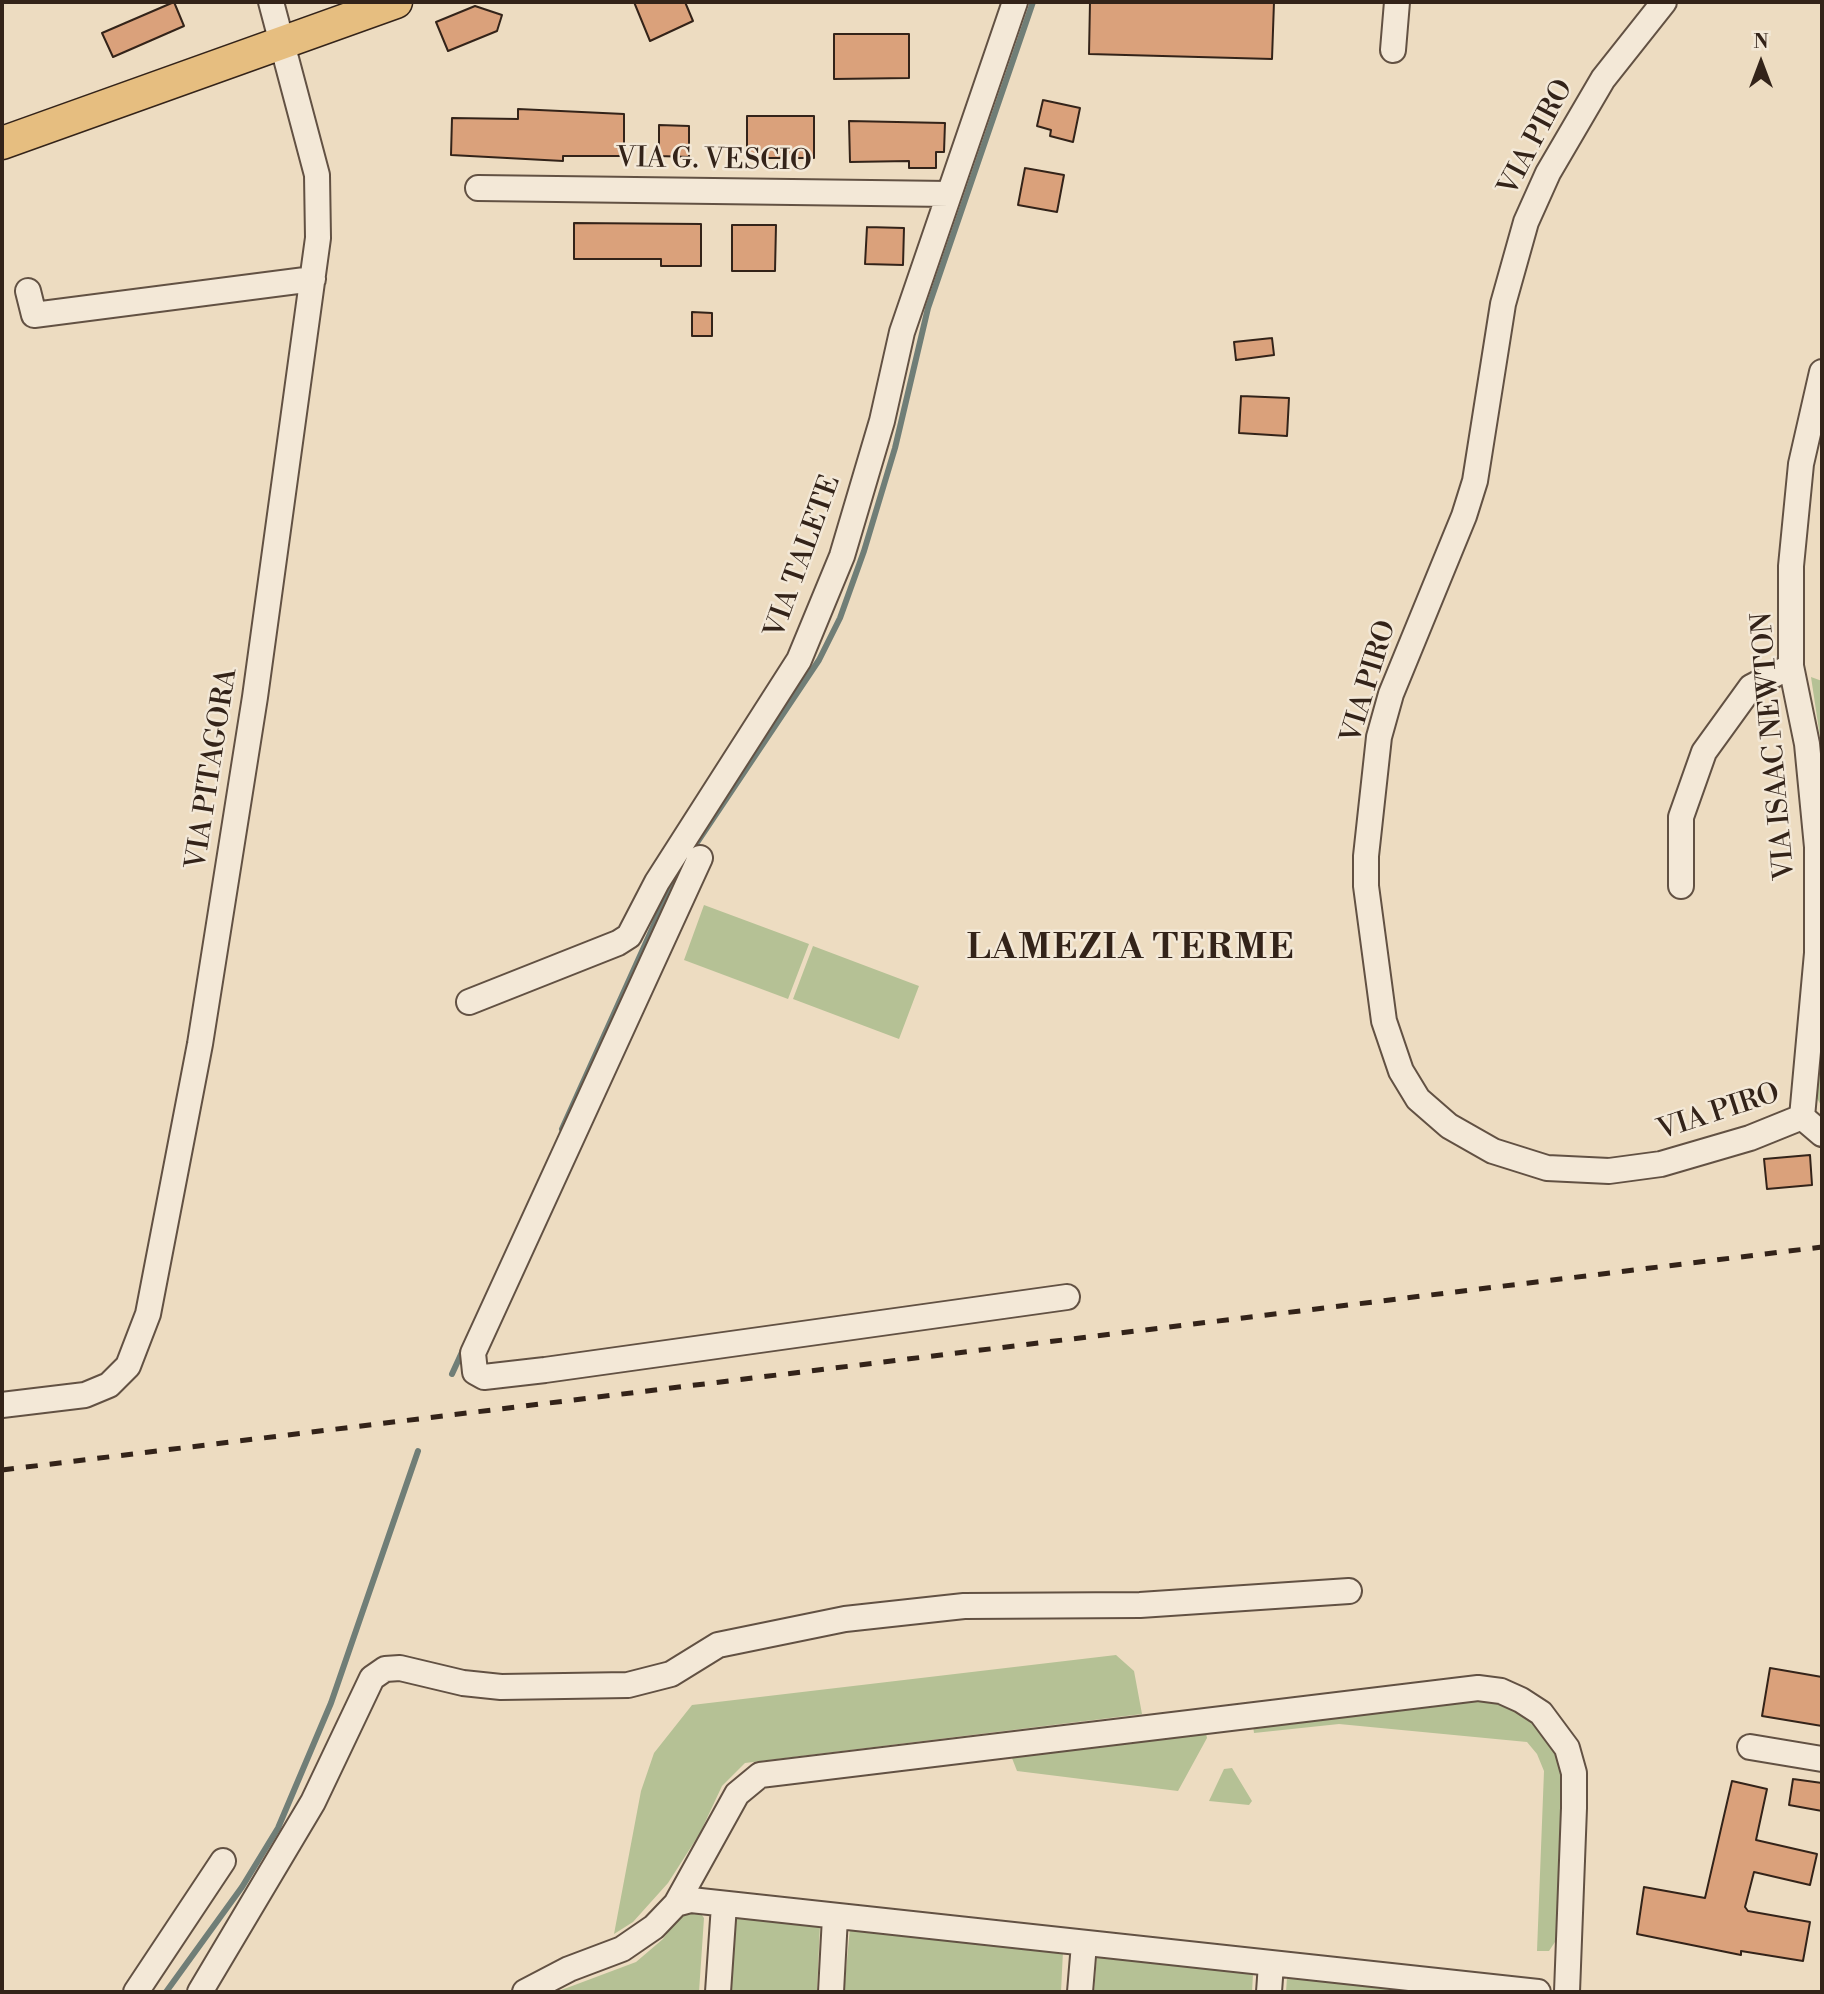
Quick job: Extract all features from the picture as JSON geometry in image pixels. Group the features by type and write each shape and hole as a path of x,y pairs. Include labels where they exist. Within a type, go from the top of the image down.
{"main road":[{"path":"2,143 396,2"}],"street":[{"name":"VIA PITAGORA","path":"2,1405 85,1395 108,1385 128,1366 148,1314 200,1044 255,697 318,238 317,175 271,2"},
{"name":"VIA TALETE","path":"629,936 657,882 799,660 842,556 882,421 902,332 1015,2"},
{"path":"1392,50 1397,2"},
{"name":"VIA PIRO","path":"1664,2 1603,79 1548,173 1526,222 1503,304 1475,481 1464,516 1391,694 1379,737 1366,856 1366,886 1384,1021 1401,1071 1418,1099 1449,1126 1493,1151 1546,1168 1609,1171 1661,1164 1750,1138 1802,1117"},
{"name":"VIA G. VESCIO","path":"478,188 949,194"},
{"path":"28,292 34,315 313,279"},
{"name":"VIA ISAAC NEWTON","path":"1802,1117 1817,953 1817,847 1807,744 1791,666 1791,566 1801,464 1822,372"},
{"path":"1681,886 1681,817 1704,752 1751,687 1791,666"},
{"path":"700,858 473,1353 475,1372 484,1377 545,1370 1067,1297"},
{"path":"470,1002 618,943 629,936 659,949"},
{"path":"1802,1117 1822,1134"},
{"path":"200,1992 313,1802 372,1678 385,1669 400,1668 463,1683 501,1687 628,1685 671,1674 718,1645 845,1619 964,1606 1140,1605 1349,1591"},
{"path":"525,1992 569,1969 622,1949 654,1927 676,1904 737,1794 760,1775 1478,1688 1501,1691 1541,1713 1567,1748 1574,1773 1567,1992"},
{"path":"1750,1747 1822,1759"},
{"path":"136,1992 223,1861"},
{"path":"676,1904 691,1900 1538,1992"},
{"path":"718,1992 724,1905"},
{"path":"831,1992 835,1917"},
{"path":"1080,1992 1084,1944"},
{"path":"1269,1992 1271,1964"}],"green space":[{"path":"1811,677 1822,681 1822,750"},
{"path":"704,905 809,944 788,999 684,960"},
{"path":"813,946 919,986 899,1039 793,999"},
{"path":"1822,1006 1822,1107 1814,1093"},
{"path":"1116,1655 1134,1671 1142,1714 745,1763 722,1786 700,1833 668,1883 633,1922 614,1934 641,1791 654,1753 692,1705"},
{"path":"1500,1697 1529,1718 1553,1742 1562,1771 1557,1939 1549,1951 1537,1951 1544,1771 1537,1754 1527,1742 1339,1724 1254,1733 1253,1726"},
{"path":"1205,1729 1207,1738 1178,1791 1017,1771 1010,1753"},
{"path":"1232,1768 1252,1801 1249,1805 1209,1801 1224,1769"},
{"path":"697,1908 704,1918 699,1992 556,1992 636,1962 663,1939 683,1912"},
{"path":"732,1914 820,1924 817,1992 727,1992"},
{"path":"850,1928 1063,1951 1061,1992 844,1992"},
{"path":"1097,1956 1253,1974 1252,1992 1094,1992"},
{"path":"1287,1977 1421,1992 1286,1992"}],"building":[{"path":"174,2 184,26 113,57 102,33"},
{"path":"634,2 685,2 693,21 650,41"},
{"path":"1090,2 1274,2 1272,59 1089,54"},
{"path":"475,6 502,15 497,31 448,51 436,22"},
{"path":"834,34 909,34 909,78 834,79"},
{"path":"1043,100 1080,108 1073,142 1050,136 1051,130 1037,126"},
{"path":"518,109 624,114 624,156 563,156 563,161 451,155 452,118 518,119"},
{"path":"747,116 814,116 814,158 747,158"},
{"path":"849,121 945,123 944,152 936,152 936,168 909,168 909,161 850,162"},
{"path":"659,125 689,126 689,157 659,156"},
{"path":"1025,168 1064,175 1057,212 1018,205"},
{"path":"574,223 701,224 701,266 661,266 661,259 574,259"},
{"path":"732,225 776,225 775,271 732,271"},
{"path":"867,227 904,228 903,265 865,264"},
{"path":"692,312 712,313 712,336 692,336"},
{"path":"1272,338 1274,355 1236,360 1234,342"},
{"path":"1241,396 1289,398 1287,436 1239,433"},
{"path":"1810,1155 1812,1185 1767,1189 1764,1159"},
{"path":"1770,1668 1822,1677 1822,1726 1762,1716"},
{"path":"1793,1779 1822,1783 1822,1811 1789,1805"},
{"path":"1732,1781 1767,1789 1756,1840 1817,1854 1810,1885 1754,1872 1745,1907 1748,1911 1810,1922 1803,1961 1741,1951 1741,1955 1637,1934 1644,1887 1705,1898"}],"waterway":[{"path":"696,844 819,660 840,618 864,551 895,448 928,308 1033,2"},
{"path":"562,1129 676,876 688,856"},
{"path":"452,1374 463,1350"},
{"path":"166,1992 242,1887 278,1828 331,1703 418,1451"}],"railway":[{"path":"2,1470 1822,1247"}],"district":[{"name":"LAMEZIA TERME","path":"1131,950"}]}
